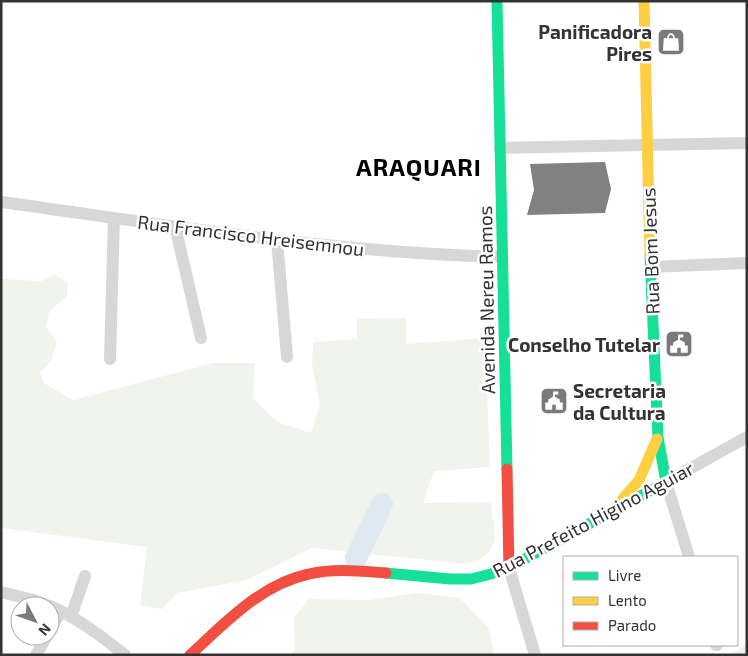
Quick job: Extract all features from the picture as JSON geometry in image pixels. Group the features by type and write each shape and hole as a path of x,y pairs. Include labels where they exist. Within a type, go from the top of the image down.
{"main road":[{"name":"Avenida Nereu Ramos","path":"497,1 509,568"},
{"name":"Rua Bom Jesus","path":"644,1 650,267 658,437 666,482"},
{"path":"600,518 626,497 637,483 647,467 658,437"},
{"name":"Rua Prefeito Higino Aguiar","path":"190,655 246,604 266,590 289,579 328,570 351,570 460,580 480,577 509,568 666,482"}],"street":[{"path":"500,148 747,143"},
{"name":"Rua Francisco Hreisemnou","path":"1,202 277,240 438,255 502,257"},
{"path":"110,359 114,218"},
{"path":"174,226 201,338"},
{"path":"277,240 286,357"},
{"path":"650,267 747,263"},
{"name":"Rua Prefeito Higino Aguiar","path":"666,482 747,438"},
{"name":"Rua Bom Jesus","path":"666,482 689,556"},
{"path":"509,568 535,655"},
{"path":"60,607 85,576"},
{"path":"1,592 18,596"},
{"path":"60,611 95,631 125,655"}],"shaded area":[{"path":"55,275 68,282 67,296 50,311 46,327 57,343 51,361 40,373 44,383 73,400 213,363 255,363 253,398 277,422 311,433 320,405 312,364 313,342 357,339 357,319 406,318 406,344 485,338 490,467 434,471 423,503 491,502 494,533 492,548 479,560 467,564 312,548 247,580 177,593 162,609 140,605 147,547 1,528 1,279 41,281"},
{"path":"418,593 460,598 489,628 494,655 290,655 295,650 294,618 309,599 367,600"},
{"path":"747,644 747,655 729,655"}],"building":[{"path":"605,162 611,189 605,213 527,215 534,190 530,164"}],"waterway":[{"path":"356,558 382,504"}],"traffic: fast":[{"path":"497,1 507,469"},
{"path":"386,573 450,579 471,579 491,574 521,561 666,482 658,437 650,256"}],"traffic: slow":[{"path":"644,1 650,256"},
{"path":"621,501 639,480 657,439"}],"traffic: jam":[{"path":"507,469 509,568"},
{"path":"190,655 230,618 275,586 309,574 328,571 347,570 386,573"}],"place":[{"name":"Panificadora Pires","path":"671,42"},
{"name":"Conselho Tutelar","path":"679,344"},
{"name":"Secretaria da Cultura","path":"554,401"}],"district":[{"name":"ARAQUARI","path":"419,166"}]}
